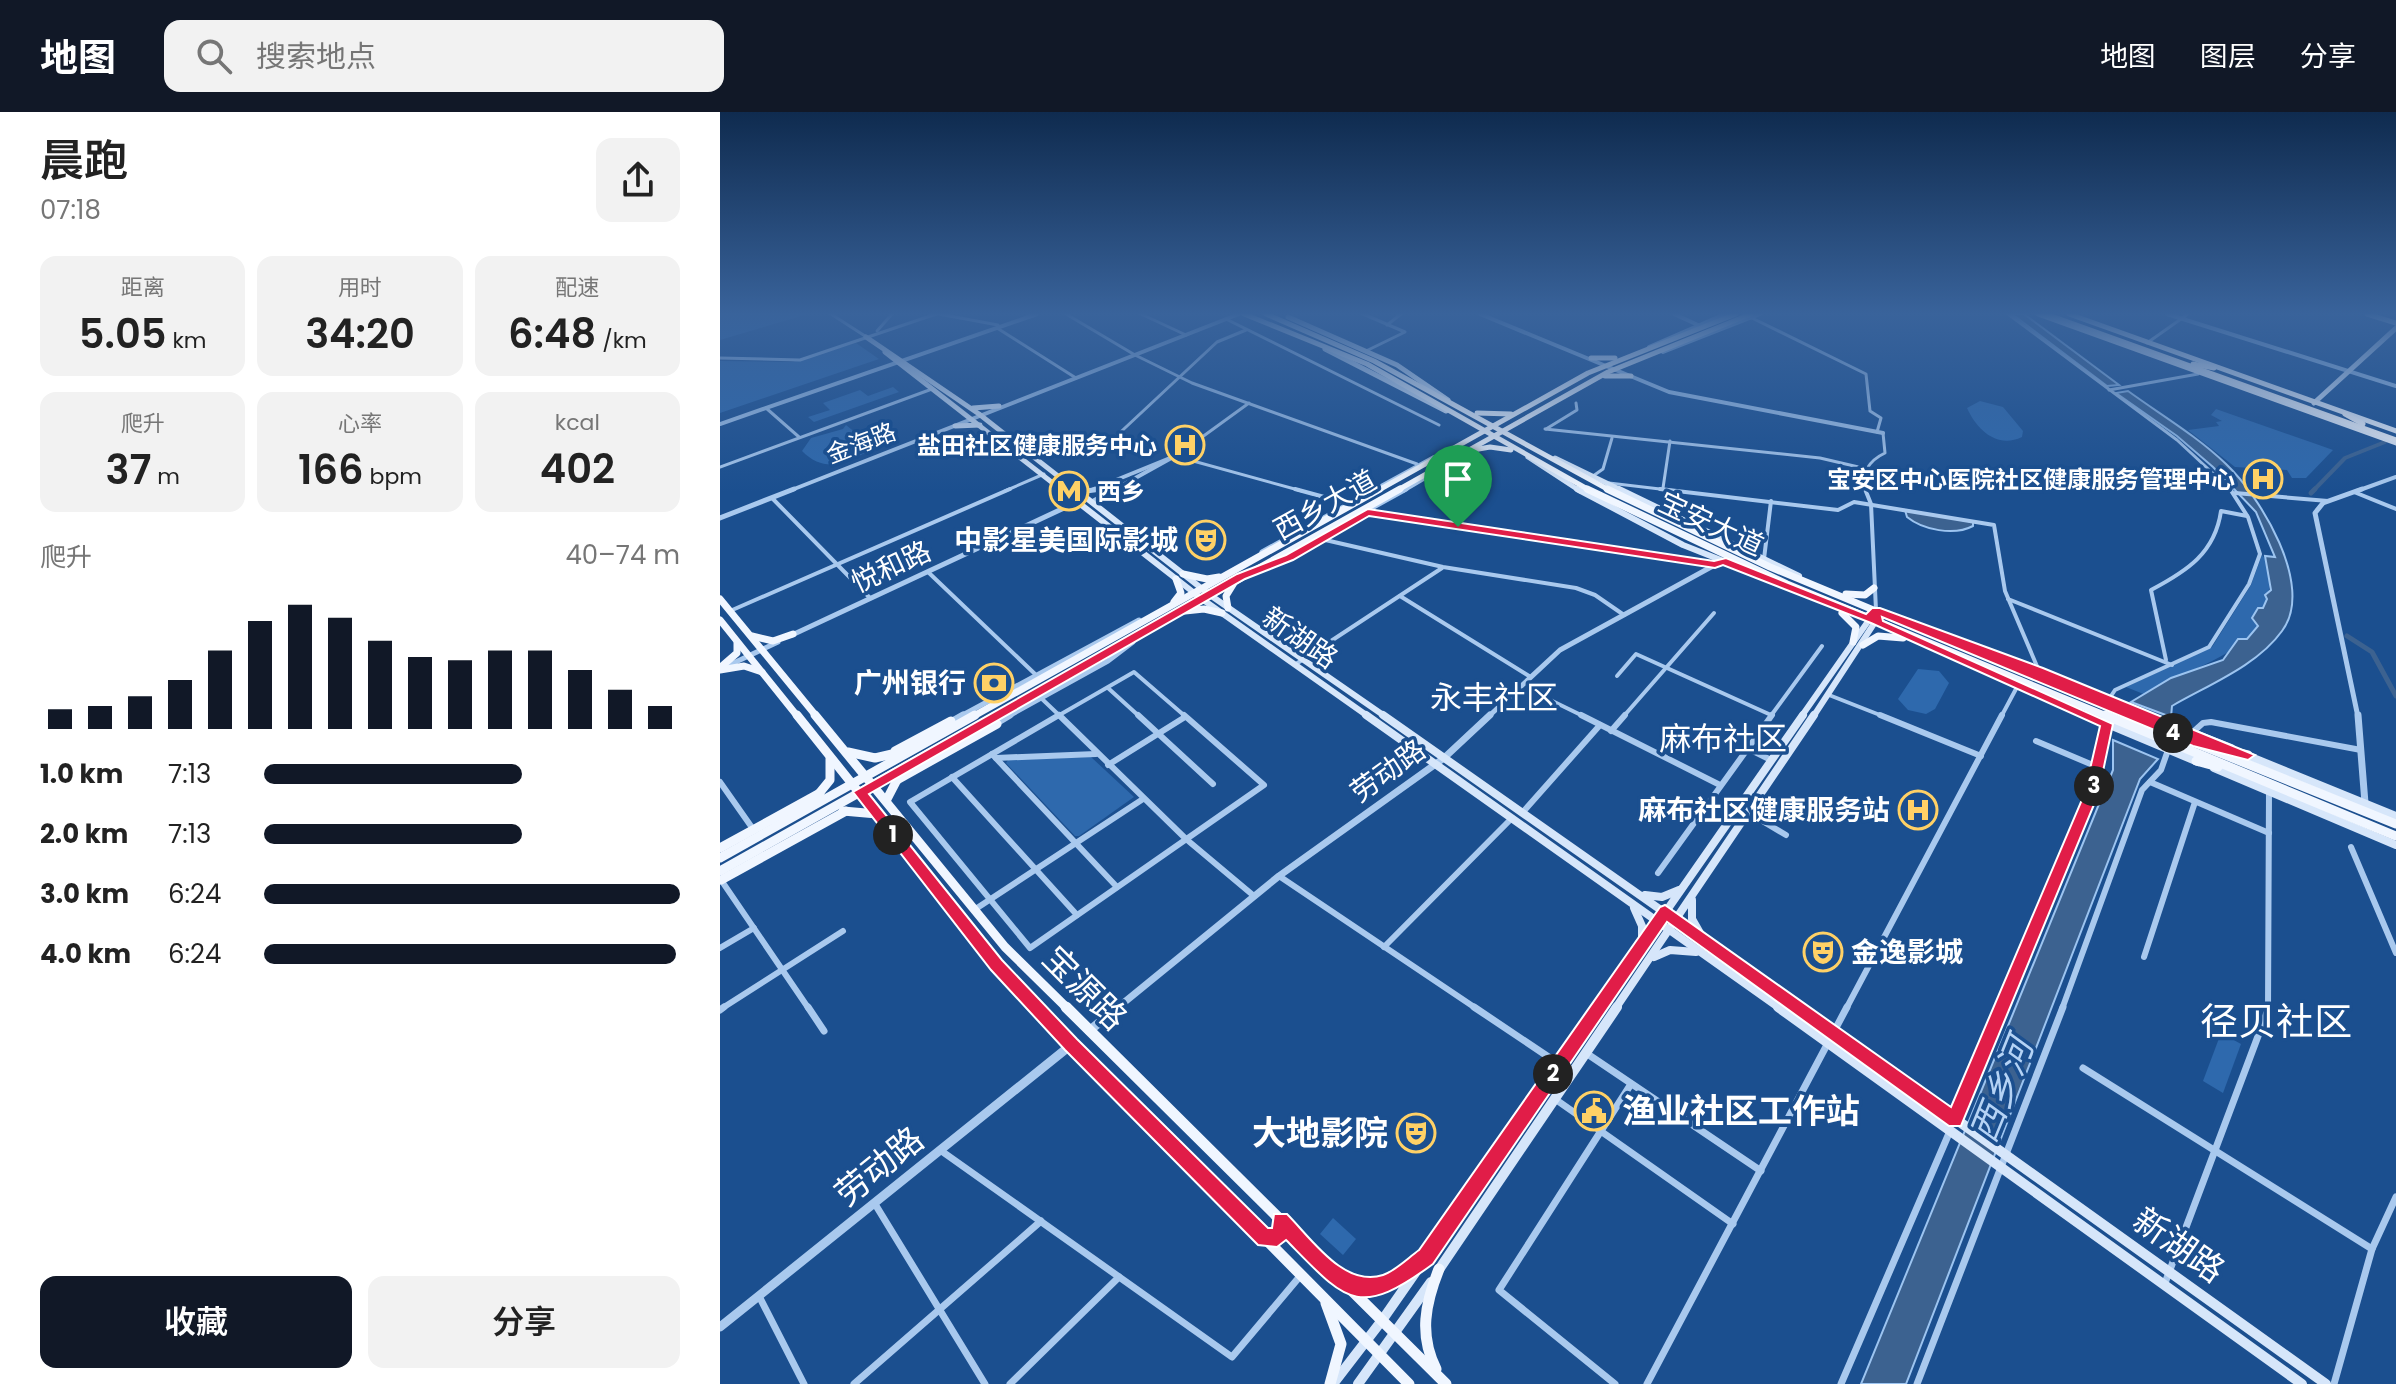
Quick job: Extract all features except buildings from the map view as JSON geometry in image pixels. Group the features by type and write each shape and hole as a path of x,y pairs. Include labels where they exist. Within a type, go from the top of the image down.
{"highway":[{"path":"2209,373 2396,437"},
{"path":"2220,373 2396,437"},
{"path":"2315,412 2332,421"},
{"path":"2345,414 2363,424"}],"main road":[{"name":"新湖路","path":"915,373 963,411 989,422 1092,502 1198,591 1436,764 1829,1044 1956,1127 2167,1278 2326,1384"},
{"name":"新湖路","path":"919,373 971,408 982,425 1180,576"},
{"name":"宝安大道","path":"1383,373 1612,501 1814,596 2123,727 2197,743 2396,824"},
{"name":"宝安大道","path":"1397,373 1471,412 1580,476 1680,526 1828,591 2130,712 2169,739 2396,836"},
{"path":"1409,373 1431,385 1448,400"},
{"name":"西乡大道","path":"720,858 756,833 930,753 1153,626 1169,611 1206,597 1455,448 1587,373"},
{"name":"西乡大道","path":"870,781 921,746 1169,611 1198,591 1232,573 1245,572 1605,373"},
{"path":"1596,378 1633,376 1631,373"},
{"path":"2229,373 2345,414 2396,437"},
{"path":"2314,403 2346,373"},
{"path":"2198,374 2332,421 2396,437"},
{"path":"971,408 999,408"},
{"path":"989,422 999,408"},
{"path":"954,425 962,417 963,411"},
{"path":"1471,412 1497,415 1520,412"},
{"path":"1455,448 1467,434 1458,417"},
{"path":"1527,417 1522,434 1534,448 1603,483 1828,591 1865,595 1874,588"},
{"path":"954,425 982,425"},
{"path":"1465,451 1490,447 1523,453 1597,500 1719,562 1814,596 1852,621 1856,631 1853,642"},
{"path":"1169,611 1225,610 1226,593 1245,572"},
{"path":"1169,611 1181,593 1180,576 1207,579 1232,573"},
{"name":"宝源路","path":"720,599 974,910 1088,1032 1444,1382"},
{"path":"1331,1384 1383,1319 1876,610"},
{"path":"1358,1384 1396,1333 1863,645 1877,623 1876,610"},
{"path":"1897,619 2039,671 2109,699 2130,712"},
{"name":"宝源路","path":"720,620 997,965 1071,1045 1409,1384"},
{"path":"750,635 767,641 793,634"},
{"path":"778,669 773,651 793,634"},
{"path":"1863,645 1883,636 1924,643 2017,687 2107,724 2123,727"},
{"path":"720,669 737,653 735,639"},
{"name":"新湖路","path":"1299,662 1444,758 1710,943 1835,1033 1956,1127"},
{"path":"720,669 744,666 764,673"},
{"path":"885,756 951,721"},
{"path":"895,781 997,724"},
{"path":"2169,739 2192,733 2396,816"},
{"path":"2169,739 2196,761 2396,845"},
{"path":"2197,743 2248,755"},
{"path":"841,747 857,756 885,756 921,746"},
{"path":"886,801 895,781 930,753"},
{"path":"791,818 820,793 832,772 829,754"},
{"path":"2196,761 2252,776"},
{"name":"西乡大道","path":"720,871 801,825 856,788"},
{"path":"720,849 756,833 820,793"},
{"path":"720,880 846,811"},
{"path":"801,825 846,811 880,818 897,815"},
{"path":"1635,891 1662,897 1683,887"},
{"path":"1693,896 1692,919 1710,943"},
{"path":"1627,900 1642,926 1640,949"},
{"path":"1649,960 1670,950 1704,955"},
{"path":"1264,1238 1277,1237 1282,1230 1280,1221"},
{"path":"1337,1277 1354,1286 1379,1288 1399,1279 1426,1257"},
{"path":"1439,1269 1428,1300 1424,1332 1432,1363 1444,1382"},
{"name":"新湖路","path":"2167,1278 2302,1384"},
{"path":"1322,1295 1341,1344 1331,1384"}],"street":[{"path":"720,422 860,373"},
{"path":"720,422 862,373"},
{"path":"1069,373 1075,377"},
{"name":"金海路","path":"720,517 1084,373"},
{"path":"1173,373 1314,430 1417,464"},
{"path":"1111,441 1184,373"},
{"path":"1335,373 1439,425"},
{"path":"1627,373 1675,393 1880,433"},
{"path":"1865,373 1870,411 1881,418 1880,433 1885,453 1874,458 1863,485 1871,504 1876,610"},
{"path":"2088,373 2177,440 2233,492 2248,517 2260,554 2249,584 2209,647 2115,690 2109,699"},
{"path":"2352,373 2396,386"},
{"path":"2110,390 2198,374"},
{"path":"720,467 933,388"},
{"path":"1092,502 1175,456 1249,403"},
{"path":"1576,403 1577,410 1545,429 1820,458 1867,469"},
{"path":"766,408 799,437"},
{"name":"金海路","path":"720,517 954,425"},
{"path":"1592,477 1603,469 1612,438"},
{"path":"1663,488 1670,441"},
{"path":"1245,572 1275,542 1417,464 1455,448"},
{"path":"1245,572 1289,557 1465,451"},
{"path":"1079,492 1099,490 1175,456 1346,503"},
{"path":"730,611 1044,474"},
{"path":"2315,513 2330,501 2396,477"},
{"path":"1603,483 1838,510 1854,502 1994,525 2008,599 2039,671"},
{"path":"2233,492 2330,501"},
{"path":"2354,492 2396,509"},
{"path":"772,498 870,598"},
{"path":"2296,498 2310,504 2315,513 2320,557 2353,687 2363,750 2365,803"},
{"name":"悦和路","path":"720,669 1079,501"},
{"path":"1764,559 1771,501"},
{"path":"2166,660 2151,590 2202,561 2220,526 2221,511 2248,517"},
{"path":"1368,512 1719,562"},
{"path":"1321,539 1443,567 1576,588 1595,595 1624,615"},
{"name":"劳动路","path":"1088,1032 1279,876 1444,758 1560,650 1719,562"},
{"path":"1299,662 1443,567"},
{"path":"928,572 1035,674"},
{"path":"1400,596 1529,676"},
{"path":"2008,599 2172,665"},
{"path":"921,746 951,721 1108,634 1169,611"},
{"path":"1611,731 1714,613"},
{"path":"930,753 997,724 1108,661 1153,626"},
{"path":"1658,873 1822,646"},
{"path":"1617,676 1636,654 1771,715"},
{"path":"1134,672 1264,785 1030,948 910,802 994,756 1107,687 1134,672"},
{"path":"1107,687 1213,784"},
{"path":"1647,1384 2017,687"},
{"path":"1540,695 1720,785"},
{"path":"1829,695 1981,756"},
{"path":"1041,698 1186,839 1254,896"},
{"path":"1108,765 1185,717"},
{"path":"2192,733 2203,723 2211,722 2363,750"},
{"path":"1841,1384 1956,1127 2100,768 2107,724"},
{"path":"1523,813 1600,725"},
{"path":"1917,1384 2000,1158 2029,1099 2142,790 2161,770 2169,739"},
{"path":"2036,741 2100,768"},
{"path":"1747,748 1771,760"},
{"path":"994,756 1097,754"},
{"path":"994,756 1117,887"},
{"path":"952,777 1077,915"},
{"path":"720,782 756,833"},
{"path":"2149,782 2269,833"},
{"path":"2167,1278 2269,1007 2269,791"},
{"path":"974,910 1144,798"},
{"path":"2144,957 2195,802"},
{"path":"1749,813 1786,835"},
{"path":"1384,947 1512,818"},
{"path":"2351,847 2396,953"},
{"path":"756,850 720,880 824,1031"},
{"path":"1279,876 1559,1065"},
{"path":"720,948 754,928"},
{"path":"720,1010 843,931"},
{"name":"劳动路","path":"720,1327 1071,1045"},
{"path":"1586,1053 1761,1171"},
{"path":"2083,1068 2372,1249"},
{"path":"1615,1384 1499,1290 1631,1084"},
{"path":"1555,1099 1733,1224"},
{"path":"940,1150 1232,1357 1301,1275"},
{"path":"2334,1384 2372,1249 2396,1197"},
{"path":"874,1203 985,1384"},
{"path":"854,1384 1041,1221"},
{"path":"1010,1384 1119,1277"},
{"path":"759,1296 804,1384"}],"shaded area":[{"path":"720,373 837,373 720,413"},
{"path":"893,387 899,392 814,422 808,417 830,410 823,403 860,390 868,396"},
{"path":"1980,401 2003,407 2023,431 2022,437 2004,441 1982,430 1967,408"},
{"path":"2216,409 2333,450 2306,478 2292,478 2287,470 2235,467 2188,430 2219,426 2216,422 2222,421 2211,415"},
{"path":"846,425 857,434 867,430 874,436 866,442 876,438 883,444 834,464 813,460 802,451 811,438 843,429"},
{"path":"2262,555 2270,573 2268,595 2263,608 2258,608 2253,618 2259,626 2247,638 2220,657 2146,695 2126,687 2212,647 2251,585"},
{"path":"1918,669 1939,671 1949,683 1935,709 1926,714 1908,710 1898,699"},
{"path":"1091,757 1134,797 1079,836 1075,836 1006,763 1008,760"},
{"path":"2221,1033 2241,1044 2223,1093 2203,1081"},
{"path":"1333,1218 1356,1239 1343,1255 1320,1234"}],"water":[{"path":"2090,373 2103,373 2119,385 2107,386"},
{"path":"2128,391 2203,444 2239,478 2279,542 2292,590 2291,612 2272,643 2246,665 2172,706 2171,717 2131,702 2171,678 2223,660 2238,639 2247,639 2258,626 2252,618 2258,608 2263,608 2267,599 2265,595 2271,590 2265,556 2275,557 2256,512 2213,467 2177,436 2116,393"},
{"path":"1905,510 1973,522 1973,526 1957,531 1930,528 1907,517"},
{"name":"西乡河","path":"2113,740 2158,759 2140,779 1906,1384 1861,1384 2113,770"}],"waterway":[{"path":"2313,491 2345,458 2385,442"},
{"path":"2347,636 2372,652 2396,696"}],"place":[{"name":"盐田社区健康服务中心","path":"1185,445"},
{"name":"宝安区中心医院社区健康服务管理中心","path":"2263,479"},
{"name":"西乡","path":"1069,491"},
{"name":"中影星美国际影城","path":"1206,540"},
{"name":"广州银行","path":"994,683"},
{"name":"麻布社区健康服务站","path":"1918,810"},
{"name":"金逸影城","path":"1823,952"},
{"name":"渔业社区工作站","path":"1594,1111"},
{"name":"大地影院","path":"1416,1133"}],"district":[{"name":"永丰社区","path":"1494,697"},
{"name":"麻布社区","path":"1723,738"},
{"name":"径贝社区","path":"2276,1021"}],"route":[{"path":"1458,527 1368,512 1289,557 1241,577 860,792 997,965 1071,1045 1264,1238 1270,1240 1277,1237 1282,1230 1280,1221 1337,1277 1354,1286 1379,1288 1389,1284 1426,1257 1665,912 1955,1120 2091,795 2100,768 2107,724 1877,623 1876,610 2248,755 2197,743 1876,610 1868,620 1722,561 1715,564 1458,527"}]}
